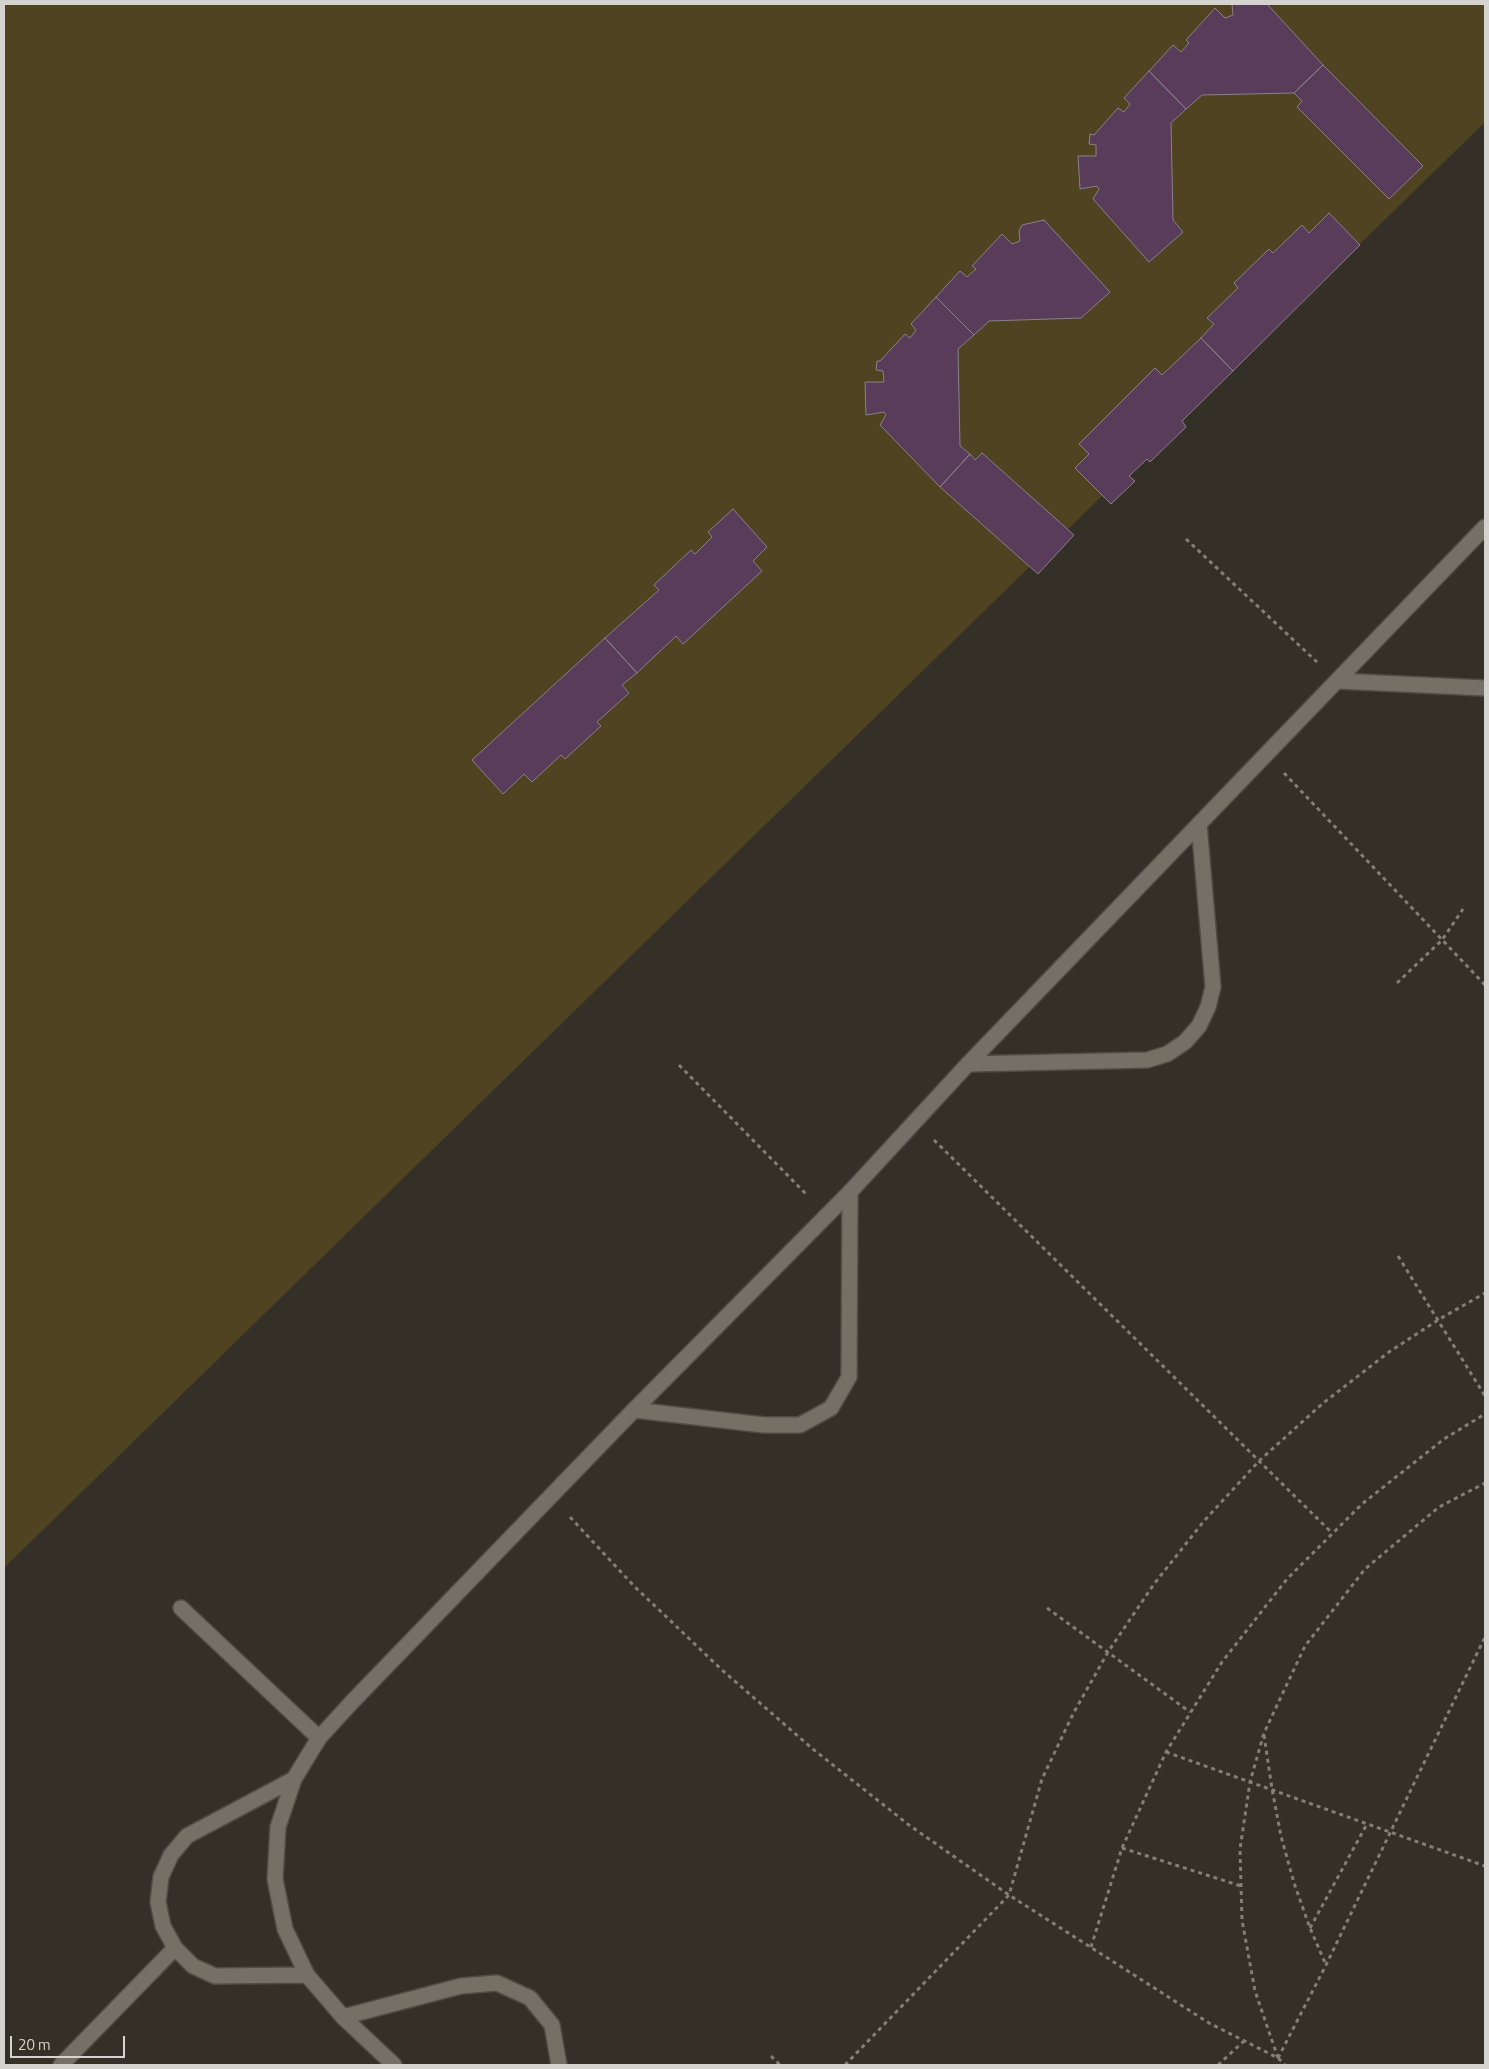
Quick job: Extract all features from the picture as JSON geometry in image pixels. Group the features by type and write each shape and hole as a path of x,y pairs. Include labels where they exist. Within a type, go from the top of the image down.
{"street":[{"path":"394,2065 343,2017 307,1975 285,1929 275,1879 278,1827 294,1779 319,1738 634,1410 850,1192 968,1064 1338,682 1485,527"},
{"path":"1338,682 1485,688"},
{"path":"968,1064 1147,1060 1167,1054 1185,1042 1199,1026 1208,1008 1213,987 1199,824"},
{"path":"634,1410 764,1425 800,1426 831,1408 849,1377 850,1192"},
{"path":"181,1608 319,1738"},
{"path":"294,1779 187,1836 171,1854 161,1877 158,1902 163,1926 175,1948 193,1966 215,1976 307,1975"},
{"path":"61,2065 175,1948"},
{"path":"343,2017 461,1986 497,1983 530,1998 552,2025 559,2065"}],"path":[{"path":"1186,539 1338,682"},
{"path":"1267,755 1485,985"},
{"path":"1397,983 1442,940 1463,909"},
{"path":"679,1065 827,1215"},
{"path":"914,1121 1332,1533"},
{"path":"1398,1256 1485,1396"},
{"path":"845,2065 1009,1895 1042,1778 1073,1714 1108,1652 1154,1584 1204,1521 1259,1461 1322,1404 1389,1352 1438,1320 1485,1293"},
{"path":"1091,1947 1122,1848 1166,1752 1222,1662 1281,1586 1362,1504 1444,1439 1485,1414"},
{"path":"1278,2058 1254,1991 1242,1920 1240,1849 1250,1782 1264,1733 1305,1646 1365,1569 1439,1507 1485,1483"},
{"path":"551,1497 634,1586 729,1676 814,1750 902,1819 1009,1895 1209,2023 1278,2058 1285,2065"},
{"path":"1047,1608 1191,1712"},
{"path":"1278,2058 1326,1965 1485,1637"},
{"path":"1264,1733 1272,1790 1286,1855 1310,1928 1326,1965"},
{"path":"1166,1752 1485,1866"},
{"path":"1310,1928 1367,1824"},
{"path":"1122,1848 1241,1886"},
{"path":"1218,2065 1244,2041"},
{"path":"771,2056 780,2065"}],"shaded area":[{"path":"4,4 1485,4 1485,122 4,1568"}],"building":[{"path":"1232,4 1267,4 1323,65 1294,93 1202,95 1186,109 1149,71 1173,45 1181,52 1189,43 1186,40 1215,8 1225,18 1233,15"},
{"path":"1323,65 1423,166 1389,199 1297,107 1302,101 1294,93"},
{"path":"1149,71 1186,109 1171,123 1173,220 1183,232 1149,262 1093,199 1099,189 1097,186 1080,189 1078,156 1096,156 1096,145 1089,144 1090,134 1094,135 1118,108 1124,112 1130,104 1124,98"},
{"path":"1329,213 1360,245 1233,371 1201,338 1214,324 1207,318 1238,288 1234,283 1269,249 1273,253 1302,225 1309,233"},
{"path":"1044,220 1110,292 1081,318 989,321 974,335 936,297 960,271 967,277 976,269 972,266 1002,234 1012,244 1020,241 1019,231 1022,225"},
{"path":"936,297 974,335 958,349 960,446 970,454 940,487 880,425 886,415 884,412 866,415 865,382 884,382 883,371 876,370 877,361 880,361 905,334 910,338 916,330 911,324"},
{"path":"1201,338 1233,371 1182,421 1186,427 1150,462 1147,459 1129,476 1135,481 1111,504 1075,468 1089,454 1079,444 1155,368 1162,375"},
{"path":"982,453 1074,535 1038,574 940,487 970,454 975,460"},
{"path":"733,509 767,547 753,561 762,571 683,644 676,636 637,673 605,638 659,590 654,585 691,550 695,554 712,537 708,532"},
{"path":"605,638 637,673 622,685 629,693 597,722 601,726 565,759 561,755 532,782 524,774 503,794 472,760"}]}
